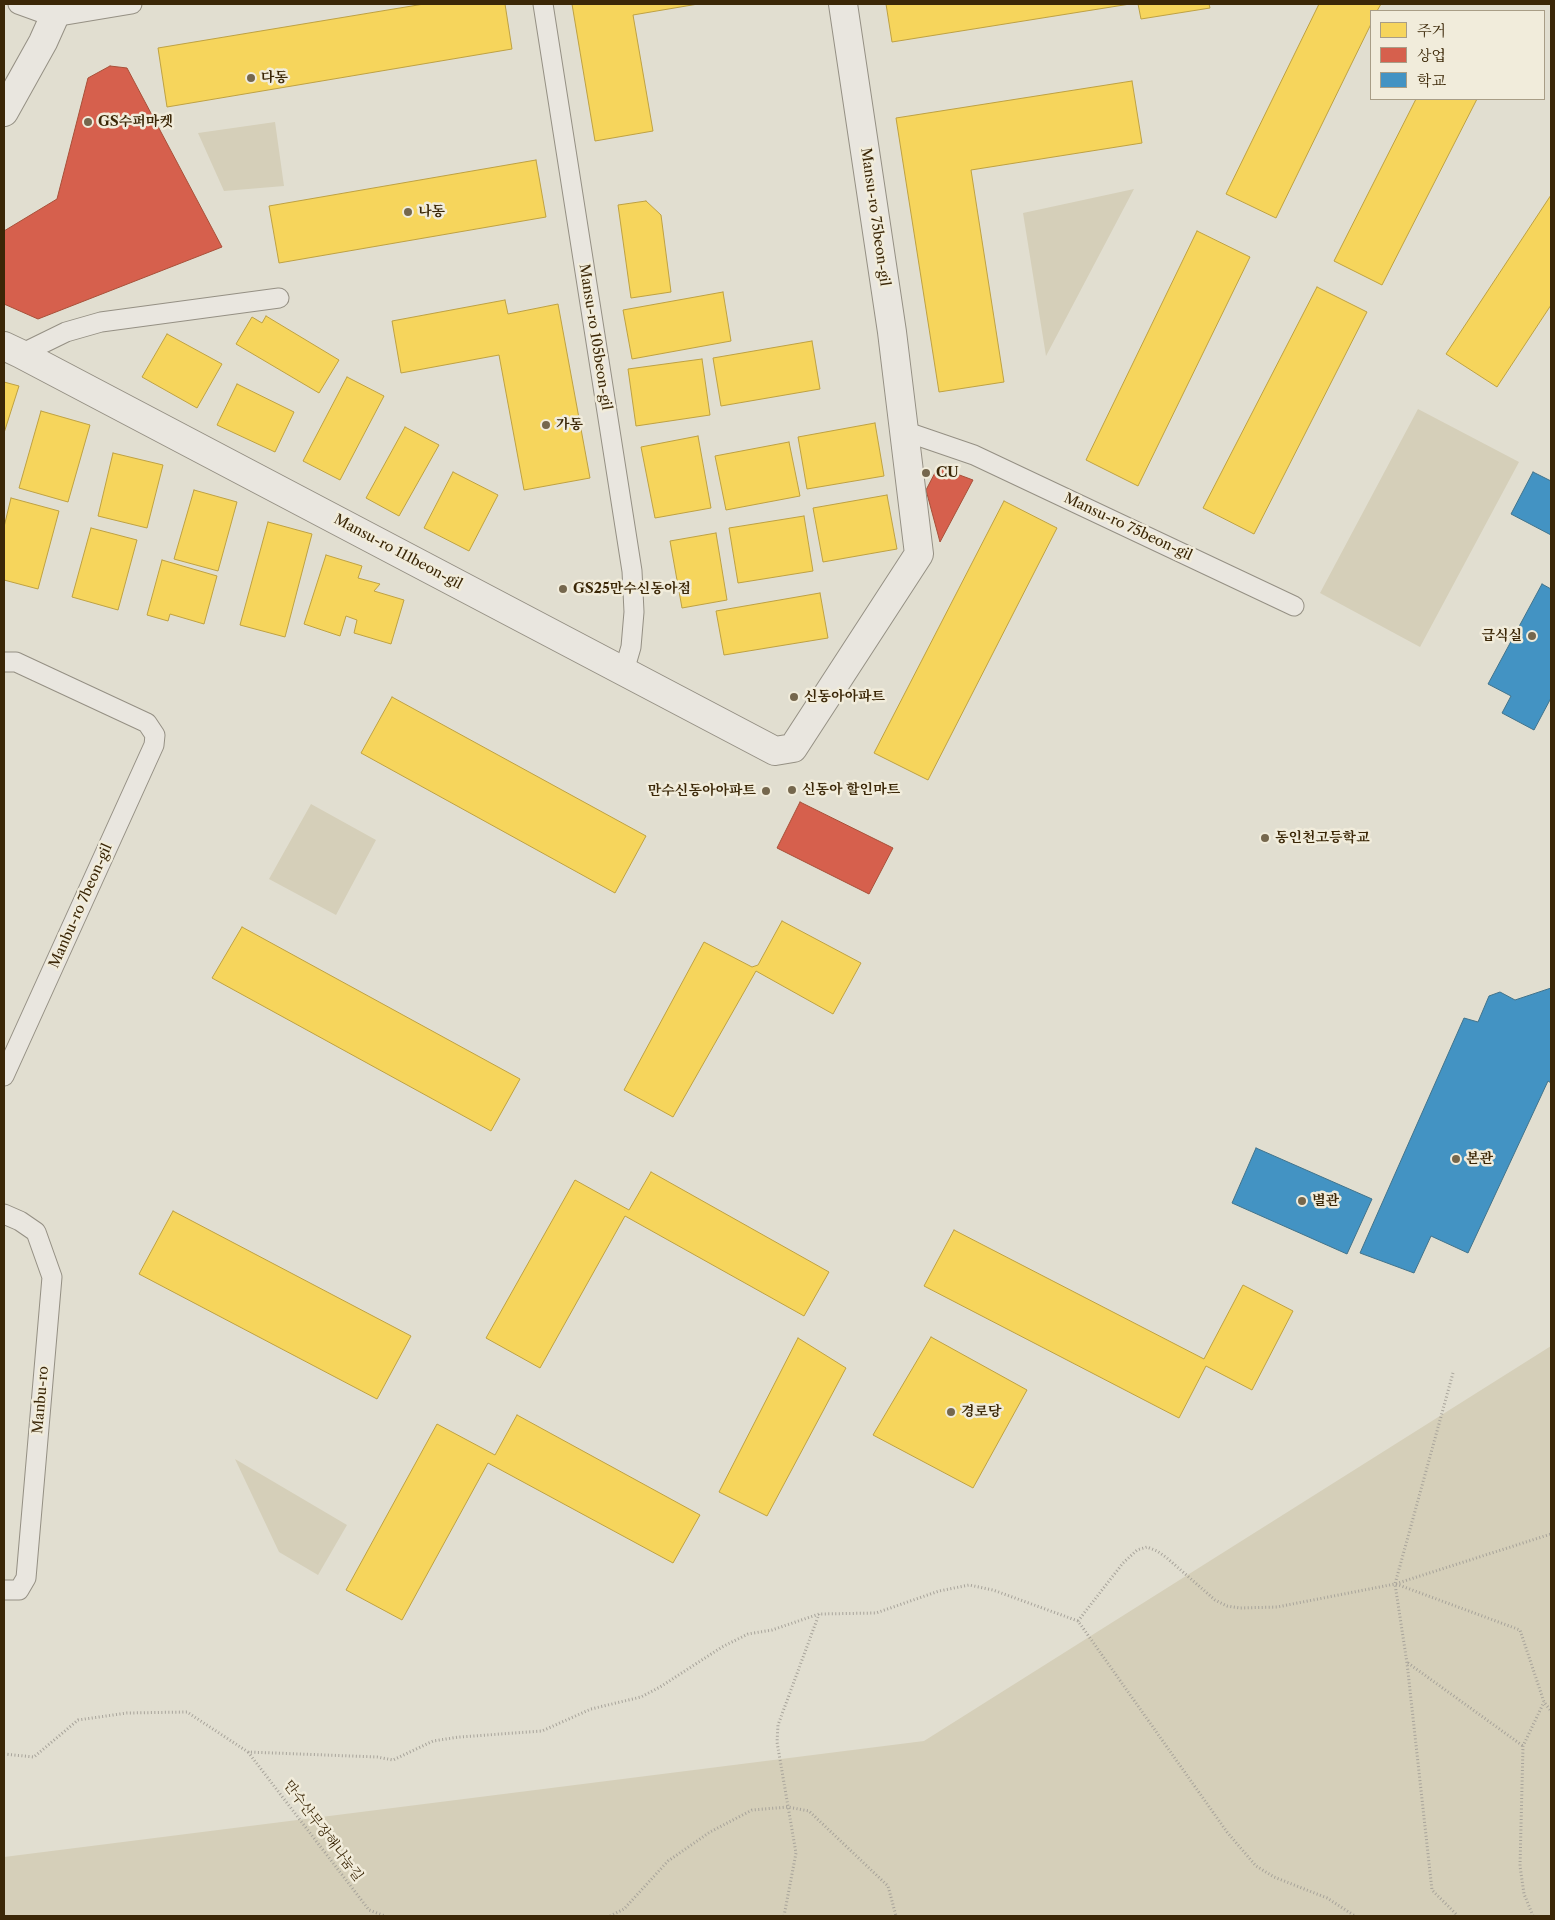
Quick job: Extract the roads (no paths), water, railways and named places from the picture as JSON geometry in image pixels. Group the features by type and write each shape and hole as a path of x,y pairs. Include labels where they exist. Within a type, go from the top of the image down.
{"street":[{"name":"Mansu-ro 75beon-gil","path":"793,748 919,554 890,322 843,4"},
{"path":"4,112 43,42 57,10"},
{"name":"Mansu-ro 111beon-gil","path":"13,350 775,751 793,748"}],"lane":[{"path":"18,4 57,10 132,4"},
{"name":"Mansu-ro 105beon-gil","path":"543,4 632,571 634,612 630,647 624,671"},
{"path":"13,350 101,322 279,298"},
{"name":"Mansu-ro 75beon-gil","path":"904,431 974,455 1294,606"},
{"name":"Manbu-ro 7beon-gil","path":"4,662 16,662 147,723 155,735 154,745 4,1076"},
{"name":"Manbu-ro","path":"4,1214 20,1221 36,1232 52,1277 26,1578 20,1590 4,1590"}],"place":[{"name":"다동","path":"251,78"},
{"name":"GS수퍼마켓","path":"88,122"},
{"name":"나동","path":"408,212"},
{"name":"가동","path":"546,425"},
{"name":"CU","path":"926,473"},
{"name":"GS25만수신동아점","path":"563,589"},
{"name":"급식실","path":"1532,636"},
{"name":"신동아아파트","path":"794,697"},
{"name":"신동아 할인마트","path":"792,790"},
{"name":"만수신동아아파트","path":"766,791"},
{"name":"동인천고등학교","path":"1265,838"},
{"name":"본관","path":"1456,1159"},
{"name":"별관","path":"1302,1201"},
{"name":"경로당","path":"951,1412"}]}
